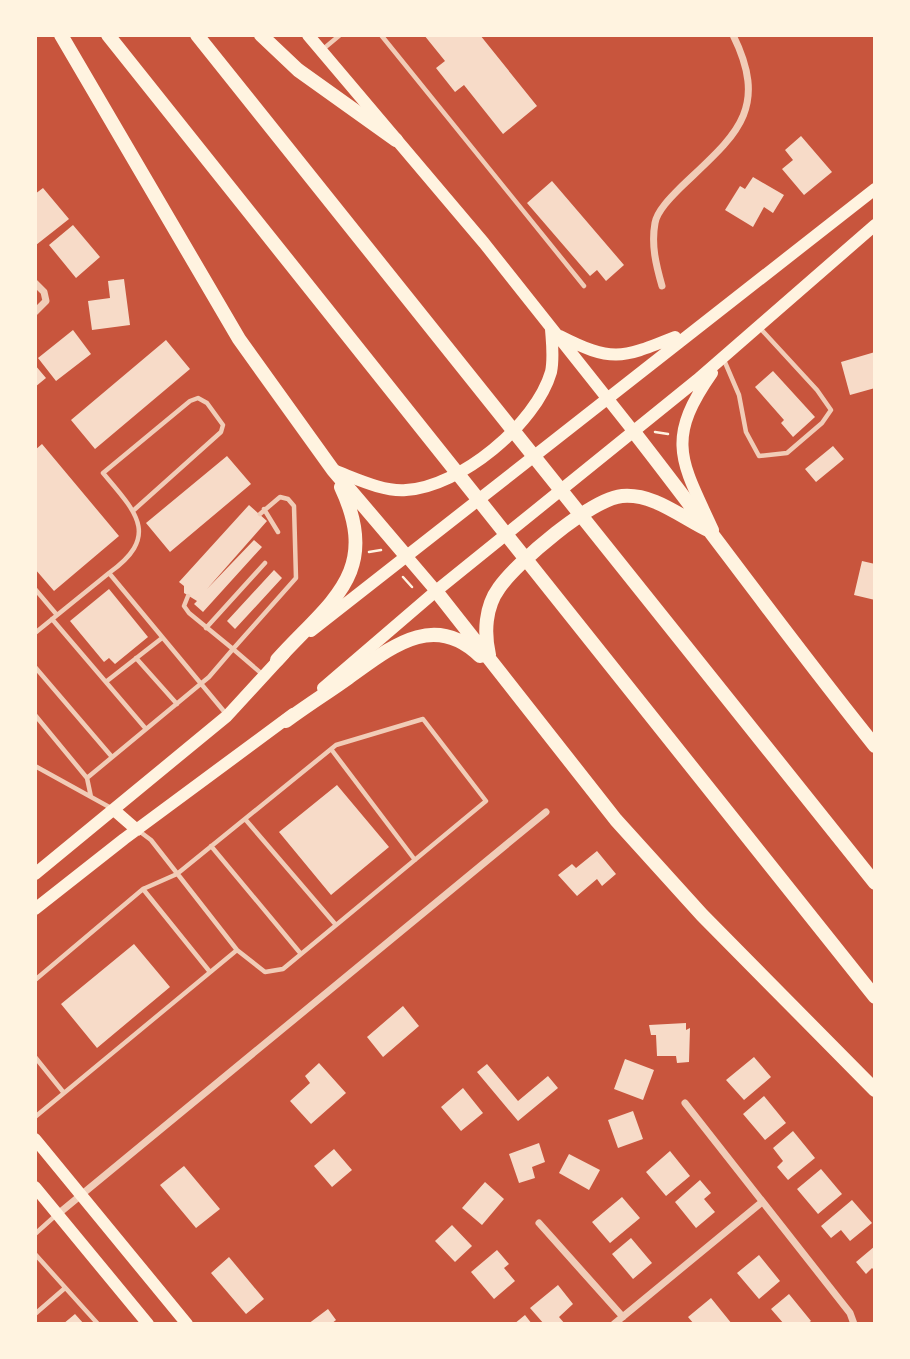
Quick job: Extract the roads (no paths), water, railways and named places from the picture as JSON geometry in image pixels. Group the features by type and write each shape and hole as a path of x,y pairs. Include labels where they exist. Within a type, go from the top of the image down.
{"highway":[{"path":"61,35 239,339 333,470 408,557"},
{"path":"108,35 875,997"},
{"path":"197,35 875,883"},
{"path":"261,35 317,85 396,140"},
{"path":"634,432 715,533 784,632 875,746"},
{"path":"277,660 337,596 348,581 354,563 356,525 333,470"},
{"path":"490,659 486,622 499,587 520,564 607,499 642,496 715,533"},
{"path":"436,591 616,820 702,915 875,1090"},
{"path":"286,721 395,644 420,635 441,636 467,645 513,690"}],"main road":[{"path":"308,35 484,243 634,432"},
{"path":"35,874 227,716 277,660 688,332 875,188"},
{"path":"35,909 136,830 286,721 436,591 722,358 875,225"},
{"path":"333,470 404,491 434,486 473,466 497,445 541,393 551,372 553,331"},
{"path":"553,331 611,357 633,353 688,332"},
{"path":"715,533 684,471 684,424 699,391 722,358"},
{"path":"408,557 436,591"},
{"path":"114,810 136,830"},
{"path":"35,1139 187,1324"},
{"path":"35,1187 148,1324"}],"street":[{"path":"662,286 654,258 655,220 671,197 739,128 750,97 750,77 733,35"},
{"path":"35,283 44,292 46,301 35,312"},
{"path":"58,1214 546,812"},
{"path":"685,1103 850,1313 855,1324"},
{"path":"614,1324 762,1202"},
{"path":"539,1223 623,1317"}],"lane":[{"path":"321,51 340,35"},
{"path":"381,35 583,286"},
{"path":"722,358 740,395 746,432 759,456 787,453 822,423 831,410 817,390 758,327"},
{"path":"35,633 132,554 139,541 134,510 103,473 198,398 206,403 223,425 221,432 134,510"},
{"path":"87,778 201,684 296,578 294,506 280,497 260,514"},
{"path":"264,509 278,532"},
{"path":"206,628 265,562"},
{"path":"108,573 227,716"},
{"path":"35,589 54,617 146,729"},
{"path":"188,596 184,602 186,609 262,674"},
{"path":"107,681 162,638"},
{"path":"136,658 177,704"},
{"path":"35,667 112,757"},
{"path":"35,715 87,778 91,797"},
{"path":"35,980 143,890 177,874 337,745 423,719 486,801 283,969 265,972 236,950 177,874 150,839 136,830"},
{"path":"331,750 415,860"},
{"path":"35,766 114,810"},
{"path":"245,818 336,925"},
{"path":"211,846 301,954"},
{"path":"143,890 210,972"},
{"path":"35,1117 236,950"},
{"path":"35,1057 64,1093"},
{"path":"35,1234 58,1214"},
{"path":"35,1254 37,1261 98,1324"},
{"path":"35,1314 65,1288"}]}
